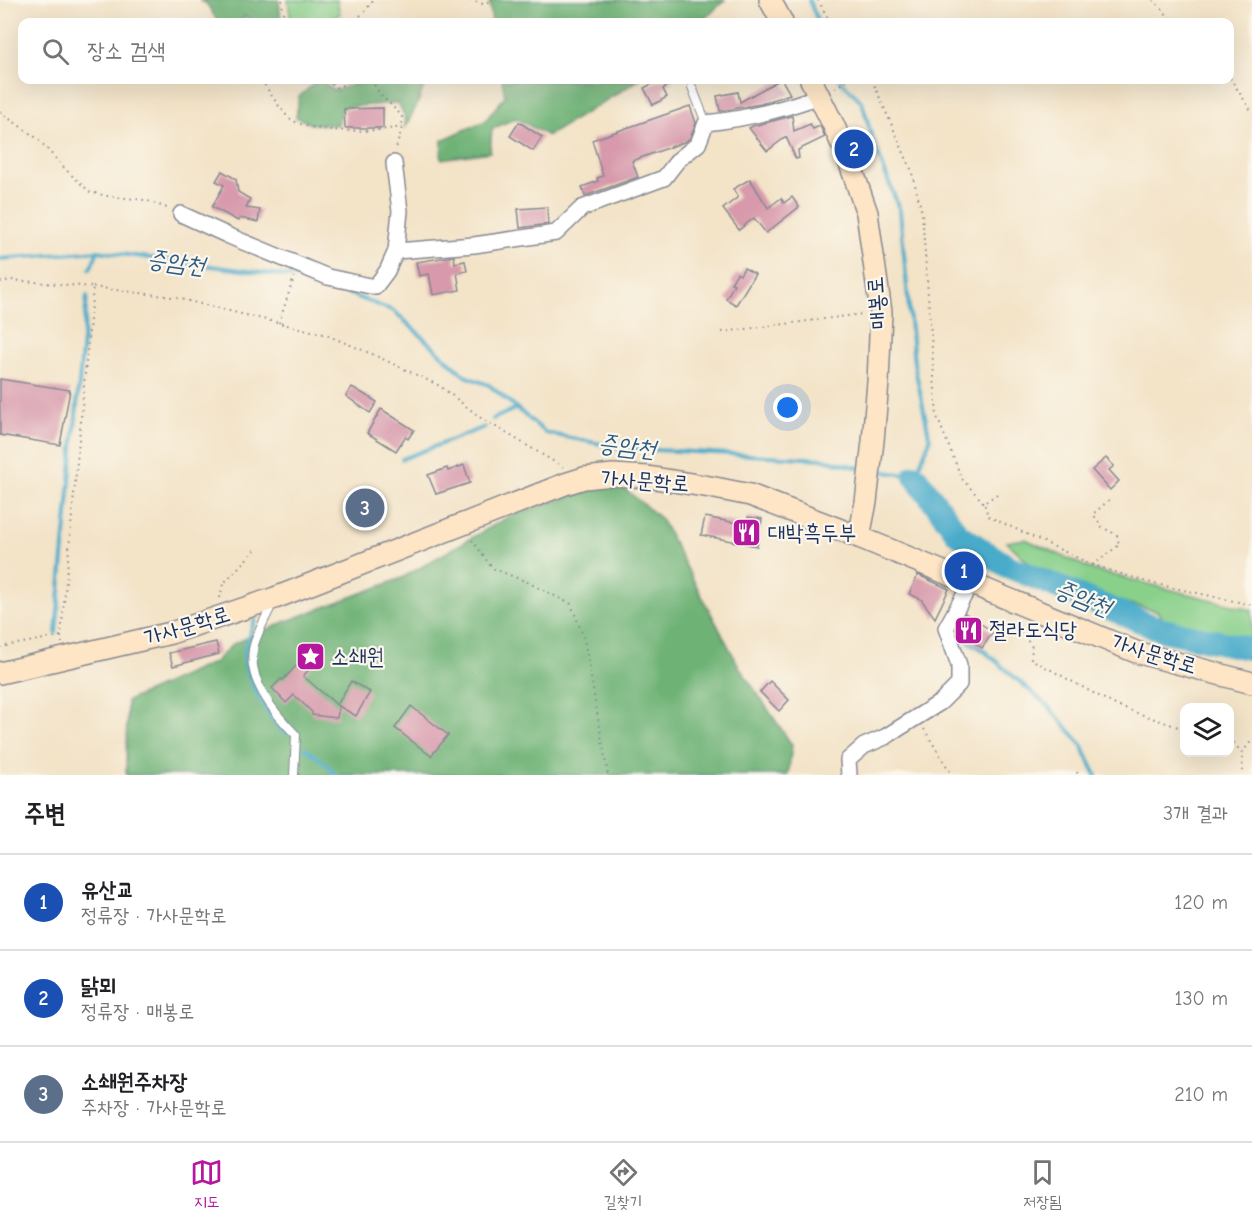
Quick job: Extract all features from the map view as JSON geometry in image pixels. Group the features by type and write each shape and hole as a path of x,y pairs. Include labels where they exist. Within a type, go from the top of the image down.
{"main road":[{"path":"770,0 780,18"},
{"name":"매봉로","path":"819,89 848,158 867,213 881,312 873,441 866,502 859,537"},
{"name":"가사문학로","path":"0,673 145,640 226,615 584,478 614,475 710,487 750,495 859,537 1136,652 1252,683"}],"street":[{"path":"396,251 474,245 556,233 582,208 664,178 678,160 698,144 706,123 735,120 788,108 819,89"},
{"path":"181,214 328,277 375,287 387,271 396,251 400,211 394,163"},
{"path":"849,775 848,760 864,746 885,737 941,702 959,684 959,665 946,628 971,583"}],"lane":[{"path":"692,87 706,123"},
{"path":"275,598 252,649 254,672 263,692 280,719 296,735 294,775"}],"path":[{"path":"282,0 284,18"},
{"path":"360,18 374,0"},
{"path":"470,0 483,4 494,0"},
{"path":"818,0 828,18"},
{"path":"1153,0 1170,18"},
{"path":"264,84 290,119 306,127 377,131 402,127"},
{"path":"331,84 335,88 346,84"},
{"path":"374,84 380,94 402,116 402,127 394,163"},
{"path":"819,89 835,84"},
{"path":"874,84 911,169 922,213 937,417 962,479 984,503 988,516 1093,565 1147,582 1252,605"},
{"path":"1234,84 1252,112"},
{"path":"0,112 38,139 90,192 145,200 181,214"},
{"path":"279,322 296,270"},
{"path":"0,282 11,280 93,287 172,297 324,334 440,386 491,424 584,478"},
{"path":"65,659 61,636 93,287"},
{"path":"722,332 881,312"},
{"path":"984,503 997,494"},
{"path":"1093,565 1119,545 1117,535 1102,527 1093,514 1109,500"},
{"path":"461,525 492,568 528,582 571,604 584,638 608,775"},
{"path":"226,615 220,597 223,584 255,550"},
{"path":"1006,599 1011,617 1032,647 1031,658 1117,706 1180,727"},
{"path":"0,647 61,636"},
{"path":"917,717 952,775"},
{"path":"1242,753 1252,740"},
{"path":"1234,743 1242,753 1243,775"}],"green space":[{"path":"199,0 279,0 281,18 247,18 244,16 243,18 216,18 207,4"},
{"path":"288,0 337,0 340,14 333,18 290,18"},
{"path":"489,0 725,0 705,18 491,18"},
{"path":"314,84 326,84 334,91 354,84 425,84 405,128 404,115 398,103 342,107 338,125 311,124 296,117 299,97"},
{"path":"503,84 632,84 548,136 516,118 492,129 490,152 441,159 442,140 485,121 505,96"},
{"path":"619,484 661,519 740,668 792,745 788,775 126,775 127,701 215,662 233,644 402,578 508,517 587,490"},
{"path":"1025,539 1093,570 1252,610 1252,640 1164,621 1157,611 1091,594 1046,579 1007,542"}],"building":[{"path":"652,84 669,84 663,89 667,97 653,105 644,88"},
{"path":"772,84 784,84 790,94 761,104 720,111 717,96 738,92 740,102"},
{"path":"690,106 696,123 690,138 632,161 638,177 585,196 582,187 598,181 597,178 603,176 592,140"},
{"path":"383,108 383,128 345,128 344,109"},
{"path":"792,116 794,131 810,124 813,129 820,126 825,137 798,150 799,158 796,159 786,137 767,151 749,128 753,126"},
{"path":"519,122 542,137 533,151 510,136"},
{"path":"222,171 236,179 238,192 250,199 246,208 260,210 258,222 240,218 238,221 212,207 224,185 216,181"},
{"path":"750,179 768,208 781,198 784,203 792,197 799,207 766,233 754,218 739,230 723,209 738,197 733,189"},
{"path":"547,207 548,224 520,228 518,209"},
{"path":"454,256 455,263 465,261 467,271 457,273 460,290 433,295 429,274 419,276 416,262"},
{"path":"744,268 755,274 736,305 726,299 734,284 731,283 737,273 740,275"},
{"path":"0,379 70,390 60,445 0,435"},
{"path":"352,387 377,402 370,413 346,396"},
{"path":"381,409 414,430 408,439 405,437 396,451 367,433"},
{"path":"1106,458 1114,466 1109,470 1119,481 1110,490 1092,470"},
{"path":"464,465 470,483 436,494 428,475"},
{"path":"705,517 747,525 748,517 762,519 757,546 701,535"},
{"path":"918,575 949,589 935,618 921,599 909,594"},
{"path":"965,613 993,632 982,648 958,632"},
{"path":"216,642 219,654 173,666 169,653"},
{"path":"308,653 317,661 303,676 337,705 351,681 370,692 356,716 339,706 337,718 312,715 312,712 294,695 286,703 272,688 281,679 283,680"},
{"path":"770,681 789,700 779,711 760,692"},
{"path":"411,706 448,735 431,756 395,728"}],"waterway":[{"path":"809,0 816,18"},
{"path":"844,84 862,102 873,141 900,211 914,363 930,440 915,476 877,471"},
{"name":"증암천","path":"0,259 98,251 309,279 394,311 465,376 489,385 546,433 621,448 823,459 864,469"},
{"path":"90,269 98,251"},
{"path":"56,633 87,296"},
{"path":"493,419 517,408"},
{"path":"402,459 485,427"},
{"name":"증암천","path":"915,476 958,534 1007,566 1162,630 1252,649"},
{"path":"972,566 980,549"},
{"path":"255,620 246,646 245,664 259,697 272,719 285,733"},
{"path":"957,635 983,650 1049,707 1081,744 1096,775"},
{"path":"305,748 325,763 336,775"}],"place":[{"name":"닭뫼","path":"854,149"},
{"name":"소쇄원주차장","path":"365,508"},
{"name":"대박흑두부","path":"747,533"},
{"name":"유산교","path":"964,571"},
{"name":"절라도식당","path":"968,630"},
{"name":"소쇄원","path":"310,657"}]}
